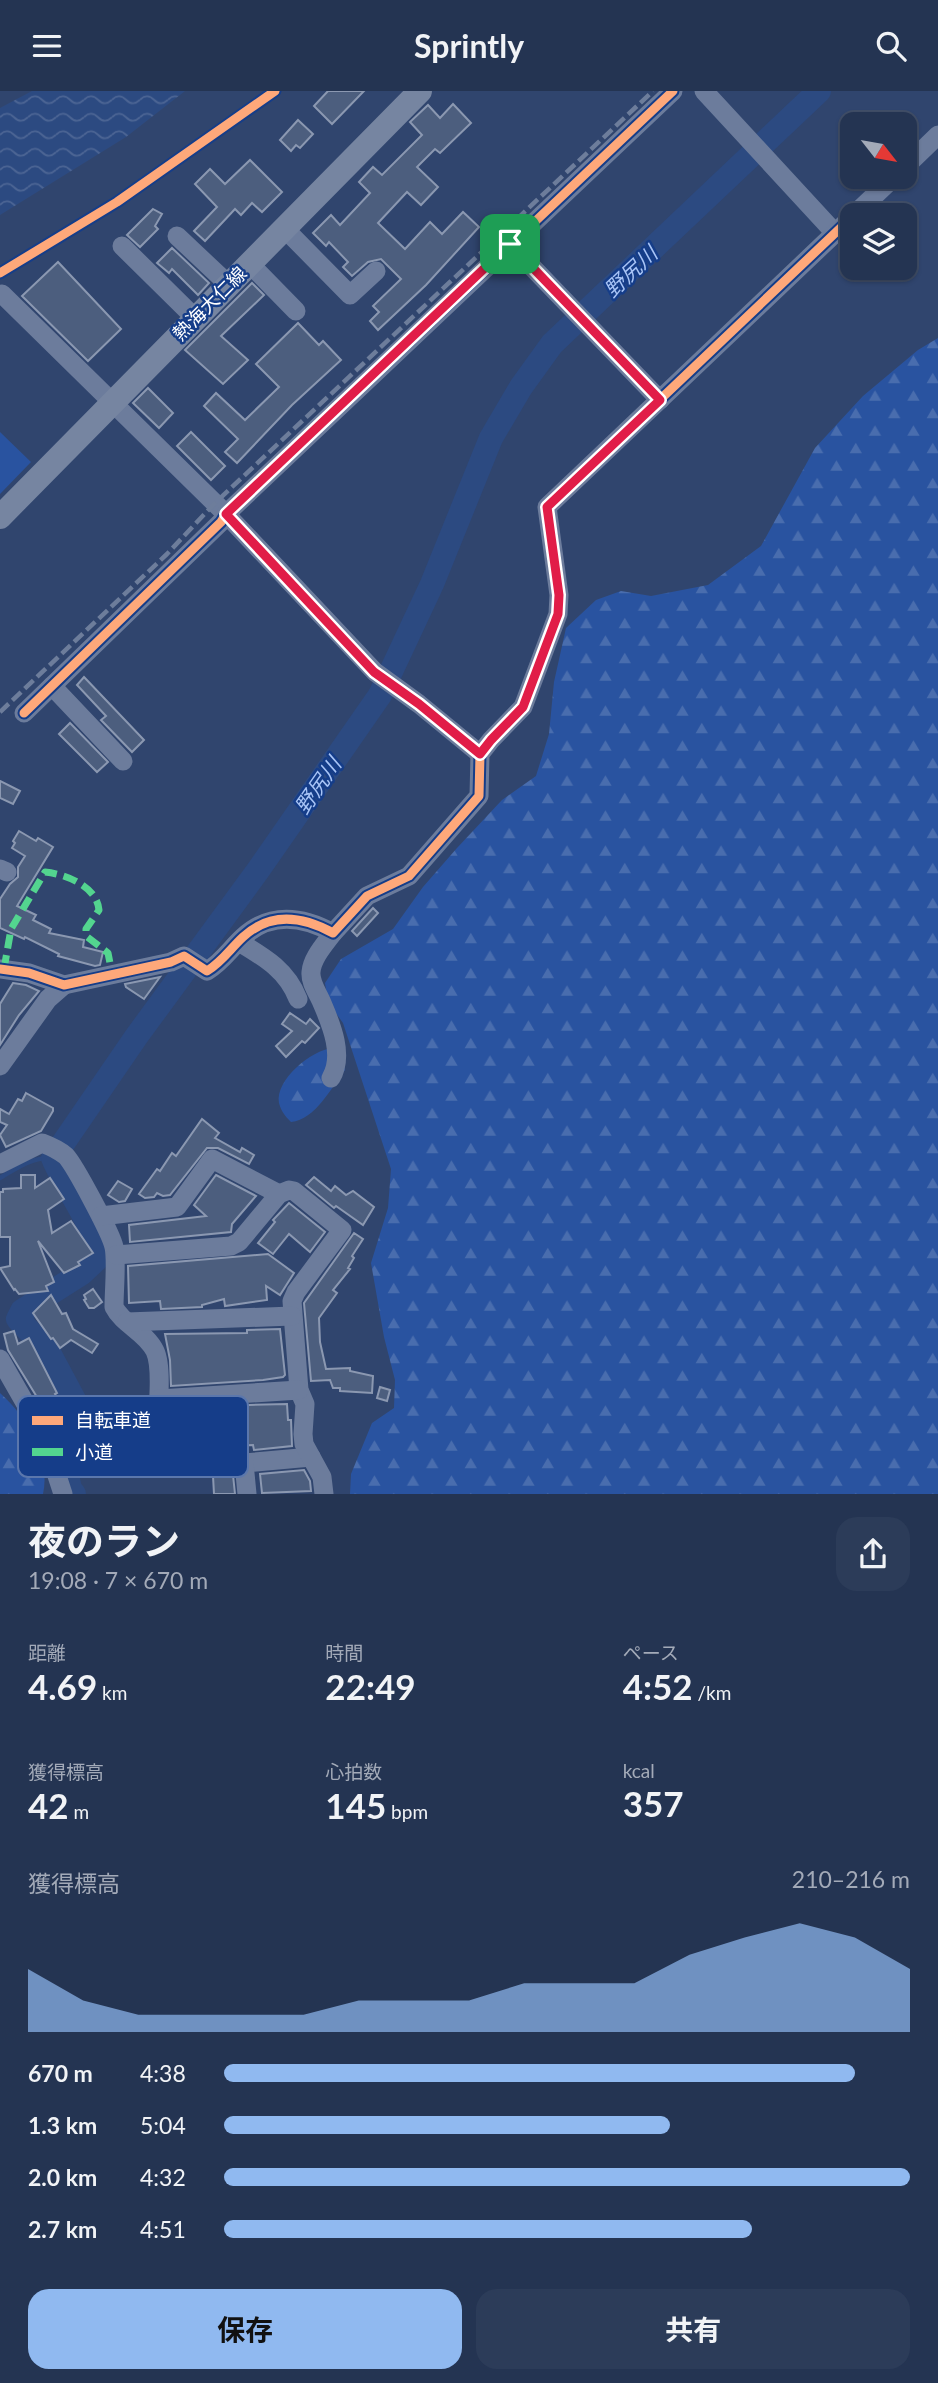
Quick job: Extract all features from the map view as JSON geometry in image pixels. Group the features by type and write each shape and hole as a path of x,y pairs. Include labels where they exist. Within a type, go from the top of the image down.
{"main road":[{"name":"熱海大仁線","path":"0,517 420,91"}],"street":[{"path":"24,713 226,514 673,91"},
{"path":"704,91 835,233"},
{"path":"917,155 938,135"},
{"path":"867,203 881,189"},
{"path":"284,228 350,295 376,271"},
{"path":"331,1079 337,1059 335,1042 311,974 315,959 333,933 368,895 409,876 479,796 480,754 523,707 558,614 559,595 547,507 840,228"},
{"path":"177,236 228,284"},
{"path":"510,244 660,400"},
{"path":"122,246 195,317"},
{"path":"249,263 296,311"},
{"path":"2,294 226,514 381,678 419,704 480,754"},
{"path":"52,686 123,761"},
{"path":"0,1066 48,999 64,985 171,962 184,956 207,971 259,925 279,919 303,920 333,933"},
{"path":"239,942 281,970 298,999"},
{"path":"0,969 29,973 64,985"},
{"path":"0,1164 42,1143 56,1150 101,1216 114,1243 114,1307 155,1350 159,1396"},
{"path":"101,1216 177,1207 212,1159 279,1194"},
{"path":"116,1255 232,1246 239,1242 279,1194 289,1190 294,1191 342,1230 292,1301 299,1389 305,1404 303,1434 321,1477 324,1494"},
{"path":"127,1322 292,1316"},
{"path":"0,1359 21,1396"},
{"path":"201,1396 299,1389"},
{"path":"248,1463 311,1457"},
{"path":"57,1477 63,1494"}],"green space":[{"path":"938,338 938,1494 350,1494 351,1474 372,1423 394,1408 395,1380 384,1337 371,1263 388,1208 391,1169 343,1023 328,1002 325,983 341,959 393,929 423,887 457,848 502,800 536,776 549,734 554,682 566,628 596,600 621,591 651,596 708,585 761,546 815,448 863,396 918,350"},
{"path":"0,432 31,462 0,494"},
{"path":"333,1048 342,1059 345,1070 315,1109 300,1120 291,1122 279,1103 283,1085 305,1060"},
{"path":"0,1393 18,1413 18,1477 45,1477 45,1480 43,1494 0,1494"}],"water":[{"path":"32,91 185,91 126,137 0,215 0,108"}],"building":[{"path":"328,91 364,91 332,124 314,106"},
{"path":"453,104 471,123 440,153 435,149 417,167 438,187 421,205 407,192 378,223 405,249 430,222 442,234 463,212 479,227 426,285 378,330 370,321 379,312 373,306 401,279 381,259 368,262 352,276 343,267 348,262 329,242 326,246 313,233 331,215 340,225 370,193 359,182 373,167 382,175 422,135 410,122 428,105 440,118"},
{"path":"298,120 313,134 300,148 296,145 291,151 280,140"},
{"path":"250,160 282,192 262,212 252,203 241,215 235,209 205,241 194,231 217,207 195,184 210,169 225,184"},
{"path":"153,209 162,214 155,226 158,229 140,247 127,235"},
{"path":"172,248 209,283 198,295 172,269 169,273 157,263"},
{"path":"58,262 121,329 88,361 22,296"},
{"path":"252,283 264,295 221,336 248,360 223,384 185,350"},
{"path":"298,323 319,345 323,341 341,360 292,405 237,463 225,452 238,439 204,406 216,393 245,420 279,387 256,364"},
{"path":"148,388 173,413 159,428 133,403"},
{"path":"191,432 225,466 211,480 177,446"},
{"path":"84,677 144,740 132,752 101,720 106,716 77,685"},
{"path":"70,723 108,762 97,772 59,734"},
{"path":"0,781 20,791 13,804 0,798"},
{"path":"19,831 53,847 17,906 36,915 33,920 51,929 49,933 84,940 83,947 103,952 100,965 58,956 59,954 25,937 24,939 0,928 0,899 18,877 18,867 25,856 12,848"},
{"path":"373,908 378,913 357,936 352,931"},
{"path":"160,977 144,999 125,984"},
{"path":"13,983 39,991 19,1015 0,1045 0,1004"},
{"path":"290,1013 306,1024 310,1019 319,1028 286,1057 276,1046 292,1031 282,1024"},
{"path":"26,1093 53,1108 53,1111 41,1131 6,1147 0,1135 7,1125 0,1122 0,1109 9,1114 18,1099 22,1101"},
{"path":"202,1119 219,1133 215,1138 240,1152 242,1148 254,1155 249,1164 218,1148 207,1148 170,1195 157,1193 154,1197 145,1198 139,1194 172,1153 176,1156"},
{"path":"21,1175 35,1175 35,1188 50,1178 64,1199 48,1210 52,1233 71,1221 93,1253 78,1262 80,1265 64,1273 38,1241 54,1282 46,1286 48,1291 19,1294 0,1268 10,1266 10,1237 0,1237 0,1192 3,1192 3,1189 21,1188"},
{"path":"216,1175 256,1196 232,1224 231,1232 130,1242 129,1225 206,1216 194,1205"},
{"path":"314,1177 331,1191 335,1186 346,1195 353,1191 374,1207 363,1225 336,1206 334,1208 306,1185"},
{"path":"118,1181 132,1189 125,1201 119,1202 108,1195"},
{"path":"289,1203 325,1232 310,1252 289,1234 273,1254 258,1243 275,1222 273,1220"},
{"path":"354,1233 363,1239 352,1256 354,1258 348,1268 350,1269 333,1290 337,1293 319,1318 320,1342 326,1369 350,1368 350,1371 373,1376 372,1393 340,1391 340,1388 333,1388 330,1380 311,1381 304,1303"},
{"path":"268,1254 294,1273 280,1295 266,1286 267,1300 225,1306 224,1299 202,1307 161,1309 160,1301 129,1303 128,1266"},
{"path":"93,1289 102,1302 89,1308 84,1295"},
{"path":"51,1295 62,1314 66,1313 73,1329 98,1344 92,1353 71,1340 60,1348 53,1338 51,1339 33,1313"},
{"path":"280,1329 285,1375 283,1377 171,1386 165,1334 247,1333 247,1330"},
{"path":"14,1331 18,1344 29,1338 57,1393 56,1396 36,1396 8,1350 4,1334"},
{"path":"380,1387 390,1390 387,1401 377,1398"},
{"path":"287,1404 292,1446 254,1450 253,1445 248,1445 249,1405"},
{"path":"304,1470 310,1481 311,1491 262,1493 260,1474"},
{"path":"213,1477 233,1477 235,1494 214,1494"}],"waterway":[{"name":"野尻川","path":"72,1396 48,1351 18,1319 22,1311 82,1273 99,1257 88,1222 53,1158 380,695 432,584 491,438 521,387 552,344 819,91"},
{"path":"0,1178 32,1161 53,1158"},
{"name":"野尻川","path":"68,1477 74,1494"}],"railway":[{"path":"0,712 167,554 214,504 653,91"}],"marked path":[{"path":"4,969 11,929 45,872 62,875 93,894 99,910 86,929 86,936 108,953 112,973"}],"cycle path":[{"path":"0,273 117,202 275,91"},
{"path":"24,713 221,522 226,514 673,91"},
{"path":"0,969 29,973 64,985 171,962 184,956 207,971 243,937 264,923 298,920 333,933 367,896 409,876 479,796 480,754 523,707 558,614 559,595 547,507 840,228"}],"route":[{"path":"510,244 660,400 547,507 559,595 558,614 523,707 480,754 419,704 374,672 226,514 510,244"}]}
